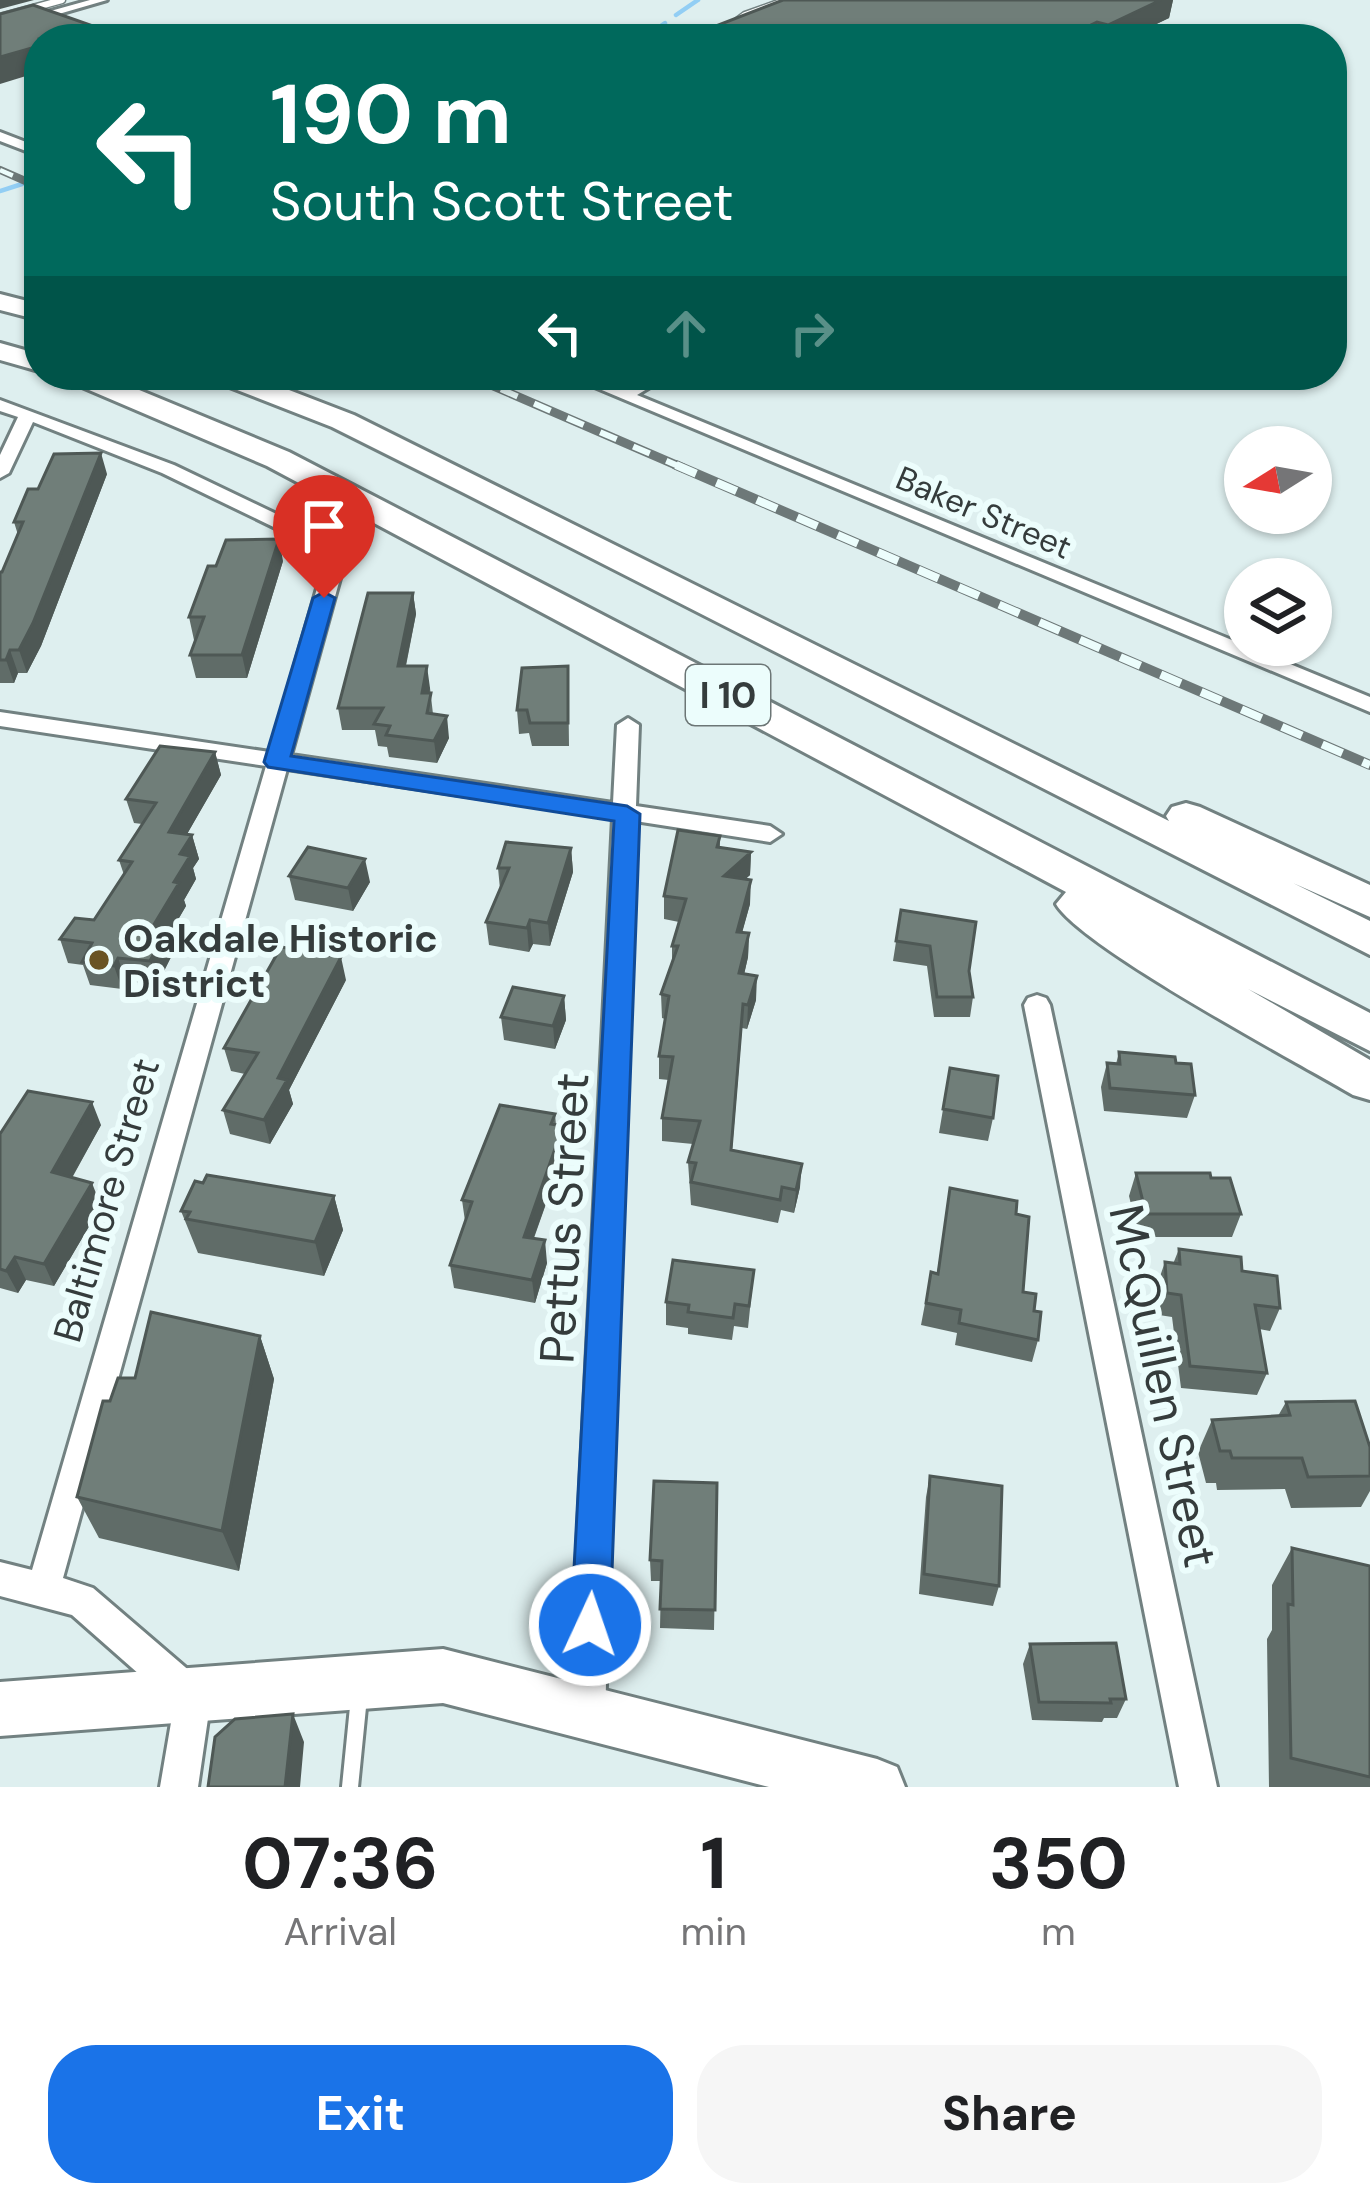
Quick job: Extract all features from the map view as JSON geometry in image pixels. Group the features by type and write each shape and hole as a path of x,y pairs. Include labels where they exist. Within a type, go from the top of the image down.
{"highway":[{"name":"I 10","path":"113,390 278,459 1370,1034"},
{"name":"I 10","path":"262,390 362,430 1370,940"},
{"path":"1006,755 1147,797 1370,902"},
{"path":"939,806 1134,944 1370,1082"}],"main road":[{"path":"0,1709 443,1676 878,1787"}],"street":[{"path":"0,28 102,0"},
{"name":"Baker Street","path":"610,390 1370,705"},
{"path":"624,396 635,390"},
{"path":"0,405 28,414 0,473"},
{"name":"Baltimore Street","path":"28,414 138,455 259,511 330,548 336,557 43,1590"},
{"path":"0,719 770,834"},
{"name":"Pettus Street","path":"586,1714 628,725"},
{"name":"McQuillen Street","path":"1037,1005 1198,1787"},
{"path":"0,1580 81,1600 193,1698 179,1787"}],"lane":[{"path":"0,17 62,0"},
{"path":"733,24 787,0"},
{"path":"350,1787 360,1683"}],"building":[{"path":"783,0 1161,0 1110,24 721,24"},
{"path":"33,5 88,24 24,24 24,50 0,57 0,14"},
{"path":"101,453 33,623 19,650 10,650 6,660 0,660 0,572 23,522 14,522 28,489 38,489 54,454"},
{"path":"279,539 242,655 190,655 204,617 189,617 208,566 216,566 226,540"},
{"path":"368,593 413,593 398,666 427,666 422,693 431,693 427,713 447,716 434,741 386,735 390,726 374,724 383,708 338,708"},
{"path":"568,666 568,723 530,723 527,710 517,710 522,668"},
{"path":"160,746 215,752 169,832 192,835 180,854 190,856 174,882 179,883 153,926 167,928 150,961 118,958 114,966 82,962 92,943 60,939 75,918 94,920 132,862 119,860 156,803 126,799"},
{"path":"678,830 720,836 717,847 751,852 724,876 751,880 737,932 749,933 739,973 757,976 748,1005 743,1004 731,1150 802,1164 796,1190 782,1187 780,1200 691,1182 696,1163 688,1162 700,1121 662,1118 673,1057 659,1056 669,996 661,994 678,946 672,946 686,899 664,896"},
{"path":"506,842 571,848 548,923 530,920 527,928 486,922 509,868 498,868"},
{"path":"308,847 365,859 348,888 289,876"},
{"path":"901,910 976,922 969,971 973,997 937,997 930,946 896,941"},
{"path":"281,947 341,957 278,1078 287,1080 264,1120 223,1110 258,1053 224,1048"},
{"path":"513,987 564,996 553,1026 501,1017"},
{"path":"1119,1052 1175,1057 1176,1063 1191,1064 1195,1095 1110,1088 1107,1063 1120,1064"},
{"path":"950,1068 998,1076 993,1118 943,1109"},
{"path":"28,1091 92,1102 52,1172 92,1183 44,1264 15,1257 6,1271 0,1269 0,1134"},
{"path":"500,1105 555,1114 551,1124 563,1126 524,1237 545,1240 532,1280 450,1265 472,1202 462,1200"},
{"path":"1136,1173 1210,1173 1211,1178 1230,1178 1241,1214 1146,1214"},
{"path":"207,1175 334,1196 315,1242 186,1219 190,1212 181,1211 195,1181 203,1183"},
{"path":"950,1188 1017,1201 1016,1214 1029,1217 1023,1292 1036,1294 1034,1311 1041,1312 1038,1340 959,1323 961,1310 926,1303 931,1272 938,1274"},
{"path":"1179,1249 1241,1257 1242,1271 1277,1276 1280,1308 1255,1305 1267,1373 1190,1366 1181,1295 1167,1293 1165,1262 1180,1264"},
{"path":"673,1260 754,1270 749,1306 735,1304 733,1318 688,1312 689,1305 666,1302"},
{"path":"151,1312 260,1336 222,1531 77,1497 103,1401 110,1401 118,1378 135,1378"},
{"path":"1355,1401 1370,1447 1370,1476 1308,1477 1302,1458 1232,1458 1230,1451 1220,1451 1212,1420 1290,1415 1286,1402"},
{"path":"930,1476 1002,1486 999,1586 924,1574"},
{"path":"654,1481 717,1483 715,1610 660,1609 662,1561 650,1560"},
{"path":"1292,1548 1370,1566 1370,1777 1291,1758 1288,1604 1293,1605"},
{"path":"1116,1643 1126,1699 1039,1702 1030,1644"},
{"path":"293,1714 285,1787 208,1787 215,1737 235,1719"}],"waterway":[{"path":"676,15 698,0"},
{"path":"0,191 22,184"}],"railway":[{"path":"0,170 24,180"},
{"path":"503,390 683,468"},
{"path":"676,465 1370,765"}],"place":[{"name":"Oakdale Historic District","path":"99,960"}],"route":[{"path":"324,598 277,762 627,814 590,1625"}]}
